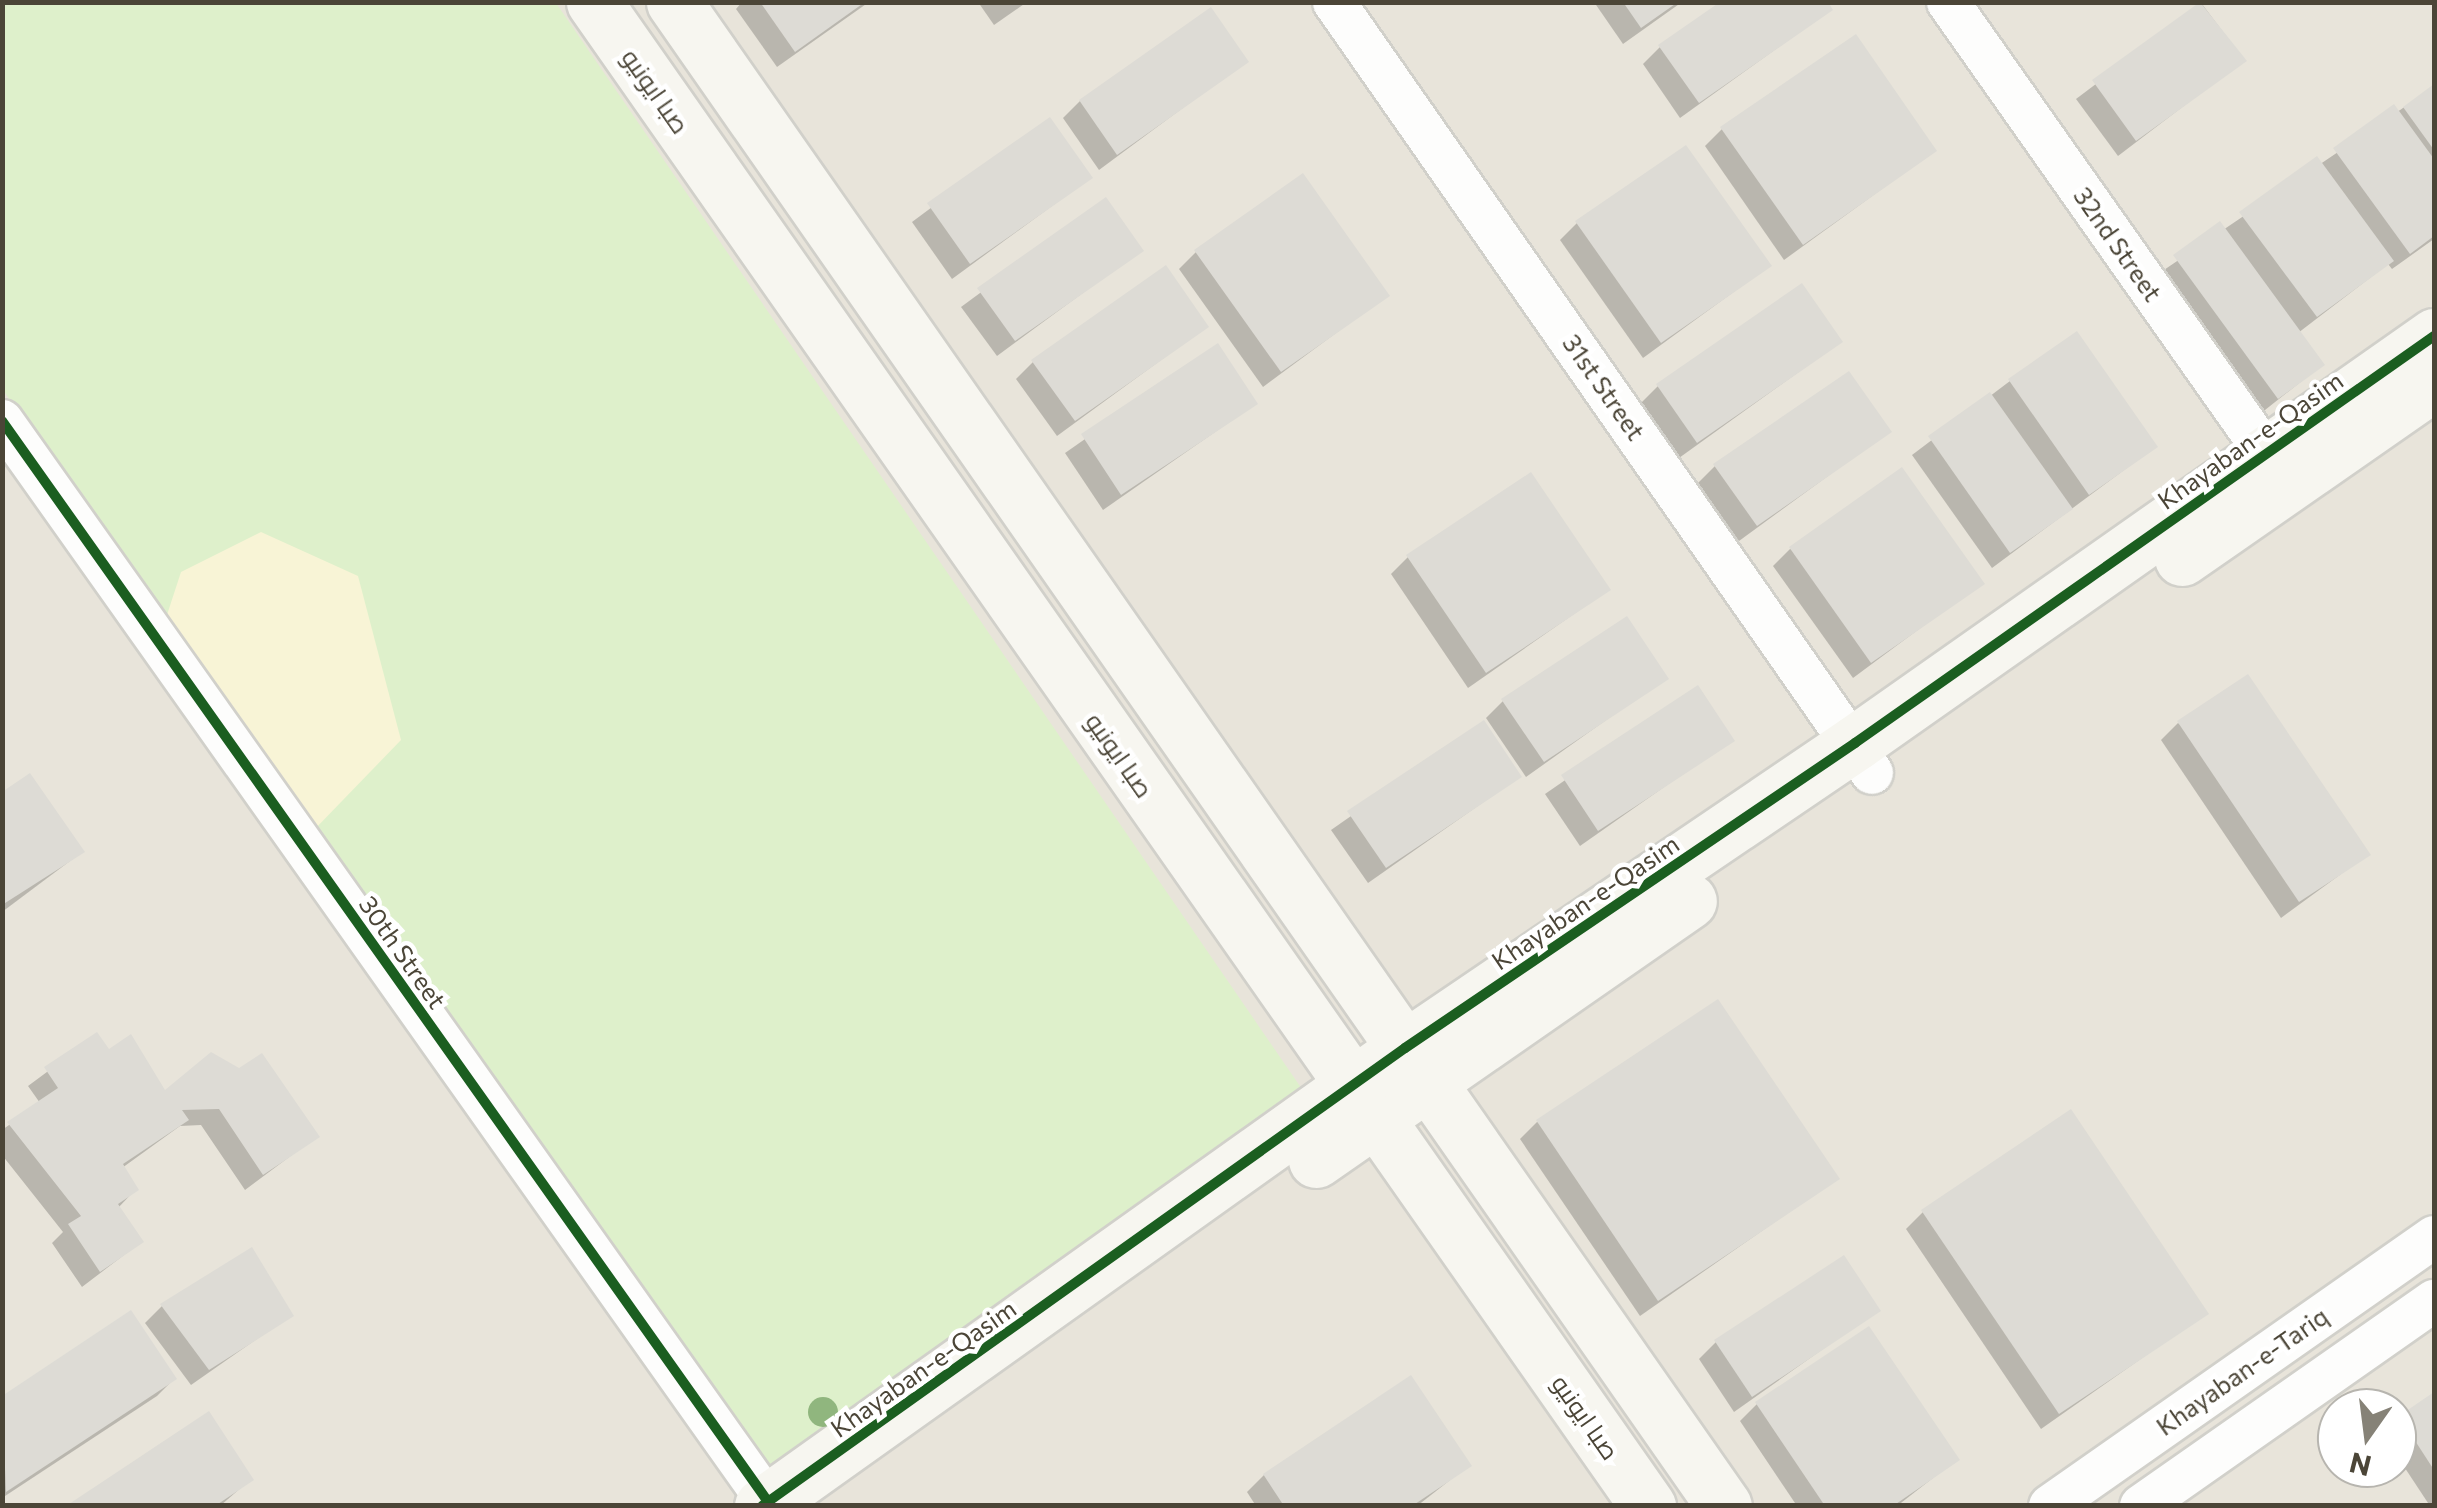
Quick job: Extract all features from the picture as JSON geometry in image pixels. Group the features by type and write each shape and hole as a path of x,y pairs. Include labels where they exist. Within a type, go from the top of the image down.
{"main road":[{"name":"صبا ایونیو","path":"594,2 1648,1506"},
{"path":"674,2 1724,1506"},
{"name":"Khayaban-e-Qasim","path":"780,1504 1864,758 2277,468 2434,336"},
{"name":"Khayaban-e-Qasim","path":"2277,468 2434,383"}],"street":[{"name":"31st Street","path":"1334,2 1864,758"},
{"name":"32nd Street","path":"1948,2 2277,468"},
{"name":"30th Street","path":"2,422 780,1504"},
{"name":"Khayaban-e-Tariq","path":"2050,1506 2434,1237"},
{"name":"Khayaban-e-Tariq","path":"2141,1506 2434,1301"}],"shaded area":[{"path":"3,3 2434,3 2434,1505 3,1506"}],"green space":[{"path":"2,3 556,3 1304,1092 769,1475 3,390"}],"sand":[{"path":"261,532 358,576 401,740 313,831 165,621 181,572"}],"building":[{"path":"760,2 865,2 795,52"},
{"path":"1623,2 1678,2 1641,28"},
{"path":"1720,2 1828,2 1833,10 1699,103 1658,45"},
{"path":"2200,2 2247,61 2136,141 2092,80"},
{"path":"1211,7 1249,62 1117,155 1079,100"},
{"path":"1856,34 1937,151 1803,245 1720,127"},
{"path":"2434,84 2434,150 2403,107"},
{"path":"2394,104 2434,159 2434,236 2410,254 2333,148"},
{"path":"1050,117 1093,178 970,264 927,203"},
{"path":"1686,145 1772,266 1661,343 1575,221"},
{"path":"2317,156 2394,261 2317,317 2239,212"},
{"path":"1303,173 1390,296 1281,372 1194,250"},
{"path":"1106,197 1144,251 1015,341 977,288"},
{"path":"2220,221 2325,365 2278,399 2173,255"},
{"path":"1166,265 1209,327 1075,421 1031,360"},
{"path":"1802,283 1843,342 1697,443 1656,384"},
{"path":"2077,331 2158,447 2089,495 2008,379"},
{"path":"1218,343 1258,404 1121,495 1081,434"},
{"path":"1849,371 1892,432 1757,526 1713,464"},
{"path":"1990,392 2073,509 2010,553 1928,436"},
{"path":"1902,467 1985,584 1871,663 1789,547"},
{"path":"1531,472 1611,590 1486,673 1406,555"},
{"path":"1627,616 1669,679 1544,762 1501,699"},
{"path":"2248,674 2371,855 2299,902 2177,721"},
{"path":"1698,685 1735,741 1598,831 1561,775"},
{"path":"1484,720 1522,777 1386,868 1347,811"},
{"path":"30,773 85,852 2,905 2,792"},
{"path":"1718,999 1840,1179 1658,1301 1536,1120"},
{"path":"97,1032 109,1049 131,1034 165,1090 211,1052 239,1068 262,1053 320,1137 263,1175 219,1109 182,1110 189,1120 123,1164 139,1190 118,1204 144,1242 100,1272 68,1224 81,1216 7,1122 58,1088 44,1067"},
{"path":"2071,1109 2209,1314 2059,1414 1921,1210"},
{"path":"252,1247 294,1316 209,1370 160,1304"},
{"path":"1844,1255 1881,1311 1752,1397 1714,1340"},
{"path":"131,1310 177,1379 6,1492 2,1396"},
{"path":"1869,1326 1960,1460 1893,1506 1825,1506 1755,1402"},
{"path":"1411,1375 1472,1466 1412,1506 1284,1506 1263,1474"},
{"path":"2434,1392 2434,1470 2417,1444 2417,1404"},
{"path":"209,1411 254,1480 215,1506 66,1506"}],"cycle path":[{"path":"762,1506 1405,1048 1855,743 2434,336"},
{"path":"2,421 771,1506"}]}
